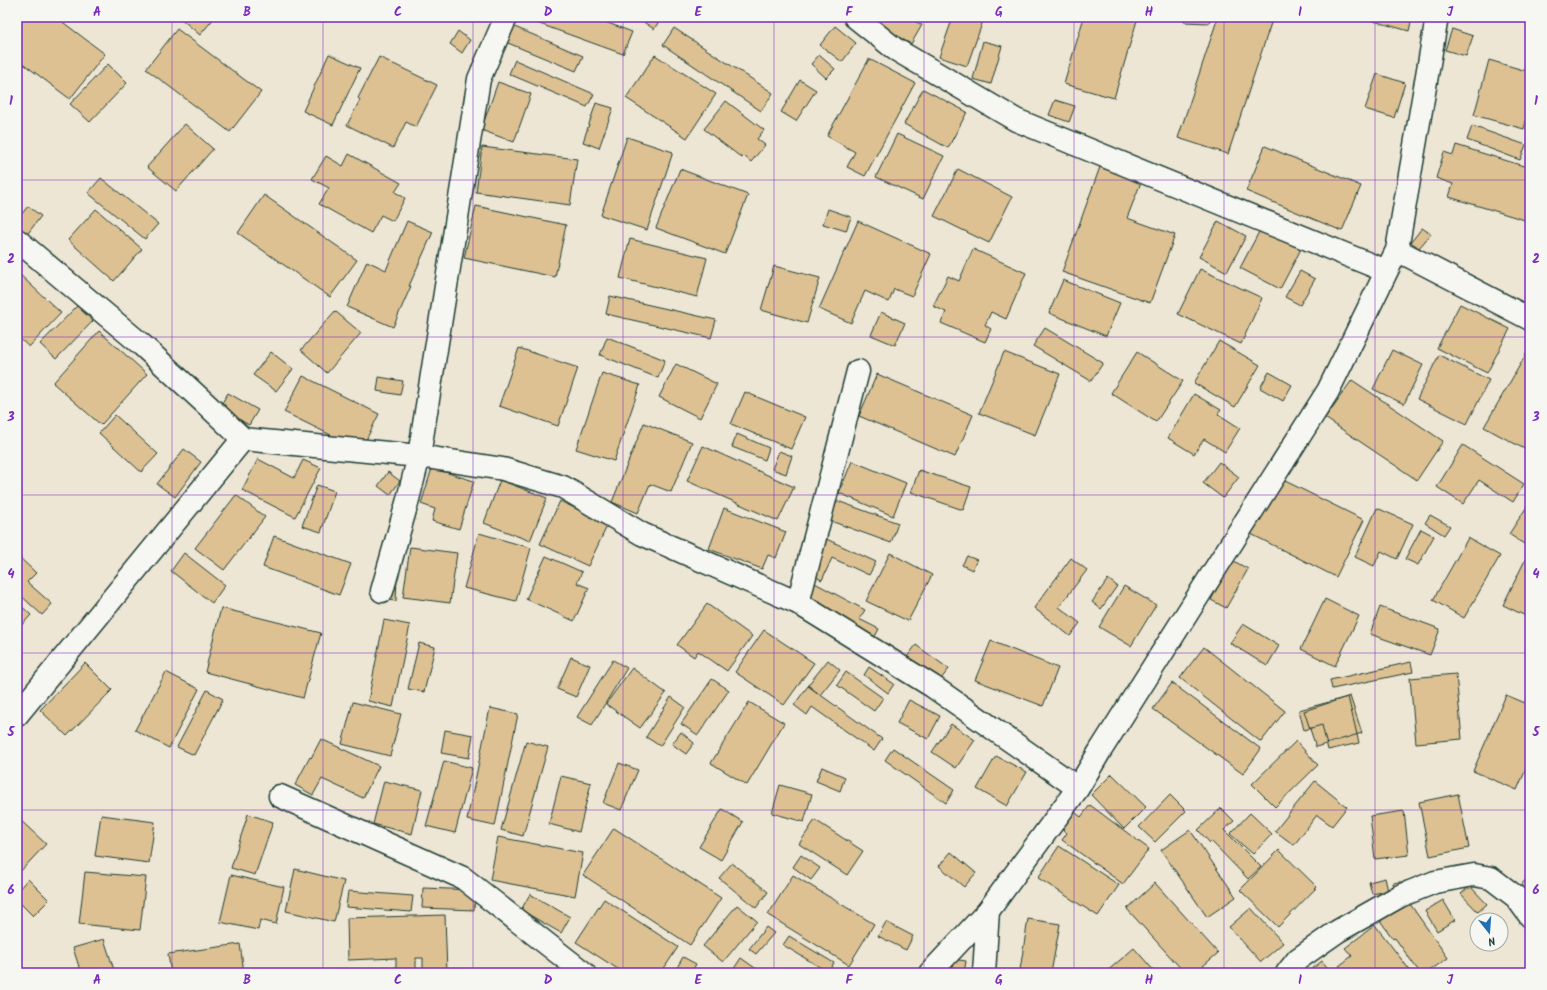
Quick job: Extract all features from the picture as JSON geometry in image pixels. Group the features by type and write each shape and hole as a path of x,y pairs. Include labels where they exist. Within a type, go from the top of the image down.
{"street":[{"path":"382,591 407,503 418,456 479,78 506,17"},
{"path":"930,973 988,911 1078,788 1328,391 1397,250 1437,17"},
{"path":"858,18 895,49 1016,120 1386,271"},
{"path":"17,240 142,345 244,439 418,456 502,469 563,487 642,534 798,603 932,686 1078,788"},
{"path":"1397,250 1530,319"},
{"path":"798,603 858,371"},
{"path":"17,715 244,439"},
{"path":"280,796 463,878 584,973"},
{"path":"1287,973 1298,958 1338,931 1400,896 1435,882 1474,875 1491,878 1516,897 1530,916"},
{"path":"984,973 988,911"}],"building":[{"path":"25,17 56,17 105,54 70,99 17,59 17,27"},
{"path":"179,17 215,17 200,35"},
{"path":"539,17 592,17 632,32 623,54 537,23"},
{"path":"636,17 662,17 654,29"},
{"path":"865,17 907,17 922,25 911,44"},
{"path":"953,17 984,18 967,66 939,57"},
{"path":"1084,17 1138,17 1114,98 1064,84"},
{"path":"1184,17 1210,17 1209,23 1184,22"},
{"path":"1218,17 1273,17 1228,154 1178,138"},
{"path":"1371,17 1412,17 1409,31 1370,20"},
{"path":"510,25 583,56 576,71 503,41"},
{"path":"835,26 856,43 842,62 820,45"},
{"path":"674,28 773,93 761,111 663,45"},
{"path":"177,29 261,92 230,132 146,69"},
{"path":"1452,29 1473,36 1466,56 1445,50"},
{"path":"458,31 470,40 462,53 450,44"},
{"path":"983,41 1002,46 991,84 973,79"},
{"path":"329,54 360,68 333,125 303,111"},
{"path":"655,55 716,94 687,138 626,98"},
{"path":"819,55 835,69 826,78 811,64"},
{"path":"379,57 437,85 416,127 406,122 393,148 347,125 360,100 358,98"},
{"path":"869,59 915,83 865,176 847,167 855,152 827,136"},
{"path":"515,60 594,94 587,107 509,74"},
{"path":"1489,60 1530,72 1530,106 1524,129 1474,115"},
{"path":"108,64 127,83 90,122 70,104"},
{"path":"1377,74 1405,83 1394,118 1365,109"},
{"path":"800,80 816,90 796,121 781,112"},
{"path":"498,82 531,94 514,142 481,130"},
{"path":"923,89 967,112 948,148 904,124"},
{"path":"1055,100 1075,106 1069,122 1049,115"},
{"path":"726,101 764,130 757,139 765,145 751,162 744,156 742,158 704,129"},
{"path":"596,103 613,108 599,148 583,142"},
{"path":"185,124 213,149 176,191 147,167"},
{"path":"1472,126 1526,145 1520,160 1467,140"},
{"path":"897,134 944,156 923,199 876,177"},
{"path":"627,137 673,152 647,230 601,215"},
{"path":"1456,145 1530,168 1530,217 1528,221 1449,197 1453,184 1436,178 1444,152 1453,155"},
{"path":"1265,146 1361,186 1342,231 1246,191"},
{"path":"482,147 577,159 570,205 476,192"},
{"path":"349,154 401,183 395,192 405,198 393,221 381,215 371,233 319,204 329,188 312,179 326,156 343,166"},
{"path":"1100,167 1141,182 1127,218 1175,235 1150,303 1062,272"},
{"path":"680,169 748,195 725,254 656,228"},
{"path":"958,169 1012,197 989,243 934,216"},
{"path":"101,178 158,224 145,239 88,193"},
{"path":"264,195 357,260 330,297 238,233"},
{"path":"28,206 41,216 26,236 17,229 17,220"},
{"path":"476,206 566,225 555,277 464,258"},
{"path":"96,209 142,249 114,281 68,240"},
{"path":"828,209 851,217 846,231 823,224"},
{"path":"407,221 433,232 393,327 347,307 367,261 386,270"},
{"path":"858,221 931,254 912,296 894,289 889,302 865,291 851,323 819,309"},
{"path":"1218,221 1246,236 1227,272 1199,257"},
{"path":"1261,228 1301,249 1280,289 1240,268"},
{"path":"1422,228 1431,234 1419,248 1411,242"},
{"path":"630,239 707,258 697,297 620,278"},
{"path":"973,249 1026,273 1006,319 991,312 985,325 991,329 985,342 941,323 946,312 933,306 948,276 959,281"},
{"path":"774,266 820,278 807,323 761,310"},
{"path":"1200,269 1262,298 1241,344 1178,314"},
{"path":"1300,271 1315,279 1300,305 1285,297"},
{"path":"17,272 61,313 29,347 17,336"},
{"path":"1063,280 1120,303 1106,336 1049,313"},
{"path":"610,296 716,320 711,338 606,314"},
{"path":"1460,304 1510,329 1487,373 1437,348"},
{"path":"77,306 93,321 56,359 40,344"},
{"path":"335,311 361,333 327,373 301,350"},
{"path":"881,312 905,323 895,345 871,335"},
{"path":"1045,328 1103,363 1091,381 1033,346"},
{"path":"99,331 147,374 101,425 53,383"},
{"path":"607,337 665,360 658,378 600,355"},
{"path":"1219,341 1260,365 1235,407 1194,383"},
{"path":"519,348 578,368 558,426 499,406"},
{"path":"1392,350 1423,365 1404,404 1373,389"},
{"path":"1528,351 1530,352 1530,452 1484,427"},
{"path":"271,352 293,369 276,391 253,375"},
{"path":"1004,352 1060,374 1035,435 979,413"},
{"path":"1137,352 1183,381 1156,422 1111,393"},
{"path":"1439,355 1489,380 1467,424 1417,399"},
{"path":"676,364 717,384 700,418 659,397"},
{"path":"1269,372 1292,385 1283,401 1260,388"},
{"path":"602,373 640,385 614,461 576,449"},
{"path":"877,374 973,415 955,457 859,416"},
{"path":"303,376 379,414 361,450 284,412"},
{"path":"379,377 403,381 400,395 377,391"},
{"path":"1352,380 1443,441 1417,480 1325,418"},
{"path":"745,392 805,417 791,449 731,424"},
{"path":"228,393 258,410 249,425 219,408"},
{"path":"1194,394 1221,410 1218,414 1240,428 1225,452 1204,439 1194,454 1168,438"},
{"path":"115,415 158,454 141,472 99,433"},
{"path":"644,423 692,442 671,492 650,484 638,513 612,502"},
{"path":"737,434 769,448 765,460 732,447"},
{"path":"1463,445 1524,484 1513,502 1479,480 1463,504 1437,487"},
{"path":"703,446 794,487 778,521 687,481"},
{"path":"184,449 201,462 175,497 157,484"},
{"path":"779,451 792,456 786,474 772,469"},
{"path":"258,459 294,478 303,460 321,468 295,517 242,490"},
{"path":"852,461 906,483 893,516 839,493"},
{"path":"1219,462 1239,477 1223,498 1203,483"},
{"path":"432,468 474,481 459,529 432,521 435,509 421,504"},
{"path":"919,470 971,487 963,510 911,492"},
{"path":"388,472 400,481 390,495 378,486"},
{"path":"1277,477 1364,520 1336,577 1249,533"},
{"path":"500,480 547,498 530,541 484,523"},
{"path":"317,485 335,491 321,532 302,526"},
{"path":"236,495 265,517 224,570 195,548"},
{"path":"835,500 898,523 891,543 828,520"},
{"path":"560,501 608,524 588,566 540,544"},
{"path":"1530,502 1530,548 1509,534"},
{"path":"724,508 786,532 776,558 768,555 762,569 709,549"},
{"path":"1377,508 1413,524 1397,559 1381,551 1374,566 1355,557"},
{"path":"1430,515 1450,526 1444,535 1425,523"},
{"path":"1421,529 1434,536 1418,565 1405,559"},
{"path":"479,533 531,548 516,601 464,588"},
{"path":"274,536 351,564 339,595 263,567"},
{"path":"820,536 876,562 869,575 832,558 822,580 810,574"},
{"path":"1468,538 1500,556 1464,618 1433,600"},
{"path":"410,547 457,553 450,603 403,597"},
{"path":"184,553 225,585 212,603 171,571"},
{"path":"890,553 932,575 908,621 866,601"},
{"path":"546,556 582,572 577,583 589,588 574,621 526,599"},
{"path":"967,556 977,560 972,570 962,565"},
{"path":"1527,556 1530,557 1530,618 1503,605"},
{"path":"19,557 36,573 27,582 52,604 42,615 17,592 17,559"},
{"path":"1071,558 1087,570 1059,607 1080,623 1070,636 1034,608"},
{"path":"1232,560 1248,569 1226,608 1211,600"},
{"path":"388,579 397,579 396,601 386,600"},
{"path":"1108,579 1117,586 1101,609 1092,602"},
{"path":"813,582 865,610 859,619 879,629 873,640 803,601"},
{"path":"1124,586 1156,605 1131,646 1099,627"},
{"path":"1325,599 1359,616 1335,666 1301,649"},
{"path":"17,602 31,615 19,628 17,626"},
{"path":"707,604 752,636 727,671 698,651 694,657 677,645"},
{"path":"1380,607 1440,629 1430,655 1370,634"},
{"path":"221,608 321,633 303,698 205,672"},
{"path":"384,620 410,625 393,707 368,701"},
{"path":"1243,624 1279,646 1267,666 1230,643"},
{"path":"764,630 814,663 784,705 735,672"},
{"path":"991,641 1058,668 1043,706 975,680"},
{"path":"419,643 435,647 424,692 408,689"},
{"path":"916,645 949,669 940,680 907,657"},
{"path":"1204,647 1285,711 1261,742 1180,678"},
{"path":"571,657 590,665 576,697 557,689"},
{"path":"613,660 627,668 592,725 577,717"},
{"path":"828,660 840,670 820,695 808,685"},
{"path":"1411,662 1413,672 1332,689 1330,680"},
{"path":"85,663 112,690 67,736 40,710"},
{"path":"869,667 894,684 888,693 864,675"},
{"path":"632,668 666,693 640,728 606,704"},
{"path":"166,672 199,689 169,748 135,730"},
{"path":"846,672 883,698 874,711 837,685"},
{"path":"1456,674 1462,739 1416,743 1410,678"},
{"path":"712,679 729,690 698,735 681,724"},
{"path":"1172,683 1261,749 1243,774 1153,709"},
{"path":"808,686 882,739 874,751 812,707 807,715 794,705"},
{"path":"207,690 223,699 194,755 177,747"},
{"path":"1506,695 1530,705 1530,760 1517,790 1473,771"},
{"path":"1350,696 1362,733 1316,747 1304,711"},
{"path":"671,697 685,707 660,746 646,737"},
{"path":"1348,697 1359,743 1328,750 1322,725 1304,730 1299,710"},
{"path":"909,700 940,716 928,739 897,723"},
{"path":"353,702 401,714 390,756 342,744"},
{"path":"749,702 784,723 747,785 711,763"},
{"path":"490,708 518,714 495,826 467,820"},
{"path":"951,724 975,740 956,768 932,752"},
{"path":"445,730 473,735 469,758 441,753"},
{"path":"681,732 694,743 686,754 672,744"},
{"path":"321,739 379,766 363,798 322,779 313,795 295,785"},
{"path":"526,741 548,747 523,836 501,830"},
{"path":"1296,741 1318,765 1275,807 1252,784"},
{"path":"893,748 954,790 946,803 885,760"},
{"path":"996,756 1027,772 1007,806 977,789"},
{"path":"444,761 472,768 455,833 426,826"},
{"path":"619,763 638,770 621,810 603,803"},
{"path":"822,767 845,777 840,791 816,781"},
{"path":"1112,774 1146,807 1124,829 1091,795"},
{"path":"561,776 591,783 579,832 549,824"},
{"path":"384,781 422,790 412,834 373,824"},
{"path":"1315,781 1347,807 1332,826 1317,815 1294,845 1275,831"},
{"path":"780,785 812,794 804,822 772,813"},
{"path":"1458,794 1469,848 1430,856 1419,802"},
{"path":"1170,795 1186,811 1155,842 1139,827"},
{"path":"1090,805 1149,849 1123,884 1062,840 1067,833 1055,824 1068,807 1081,817"},
{"path":"1221,808 1234,821 1224,830 1261,867 1248,879 1211,841 1210,843 1198,830"},
{"path":"722,809 743,822 721,860 699,847"},
{"path":"1404,811 1409,855 1375,859 1370,816"},
{"path":"1250,813 1272,834 1253,854 1230,834"},
{"path":"248,814 273,822 255,875 231,868"},
{"path":"101,815 155,822 149,863 95,856"},
{"path":"17,817 46,844 17,875"},
{"path":"815,820 863,851 847,875 799,844"},
{"path":"614,828 721,898 690,945 583,875"},
{"path":"1190,830 1236,897 1207,917 1161,850"},
{"path":"498,837 583,853 575,896 490,880"},
{"path":"1059,846 1119,885 1098,916 1038,878"},
{"path":"1279,850 1317,887 1278,927 1240,890"},
{"path":"951,852 976,873 964,887 939,866"},
{"path":"801,855 820,868 811,880 793,867"},
{"path":"732,863 768,892 756,908 719,878"},
{"path":"295,869 344,881 334,922 286,911"},
{"path":"85,872 146,877 140,930 79,924"},
{"path":"231,875 284,887 276,924 260,920 258,930 220,922"},
{"path":"793,875 874,924 849,965 768,915"},
{"path":"1530,876 1530,906 1515,890"},
{"path":"1385,878 1388,891 1372,894 1369,882"},
{"path":"28,879 49,900 33,916 17,900 17,891"},
{"path":"1407,881 1409,890 1395,892 1393,883"},
{"path":"1155,883 1218,953 1195,973 1185,973 1127,909"},
{"path":"1470,886 1487,904 1478,912 1461,894"},
{"path":"423,888 475,890 474,910 422,908"},
{"path":"348,891 413,896 411,912 346,907"},
{"path":"530,894 570,917 561,933 521,910"},
{"path":"1401,898 1407,906 1410,904 1448,958 1426,973 1420,973 1377,916"},
{"path":"604,899 678,947 661,973 624,973 576,942"},
{"path":"1443,900 1455,920 1437,931 1425,911"},
{"path":"737,905 757,921 723,962 703,946"},
{"path":"1251,908 1283,943 1261,962 1229,927"},
{"path":"445,915 447,973 423,973 423,958 416,958 416,969 396,969 396,958 348,960 347,918"},
{"path":"1028,919 1060,924 1051,973 1020,970"},
{"path":"886,922 913,936 906,950 878,936"},
{"path":"1375,925 1412,973 1344,973 1339,966 1352,956 1345,948"},
{"path":"766,927 774,933 756,954 749,949"},
{"path":"789,936 834,963 828,972 783,945"},
{"path":"104,939 115,973 81,973 73,948"},
{"path":"240,944 244,973 171,973 168,954"},
{"path":"1134,948 1156,973 1105,973"},
{"path":"683,957 696,964 691,973 674,973"},
{"path":"741,958 762,973 731,973"},
{"path":"952,959 966,961 964,973 950,973"},
{"path":"1322,961 1332,973 1307,973"}]}
